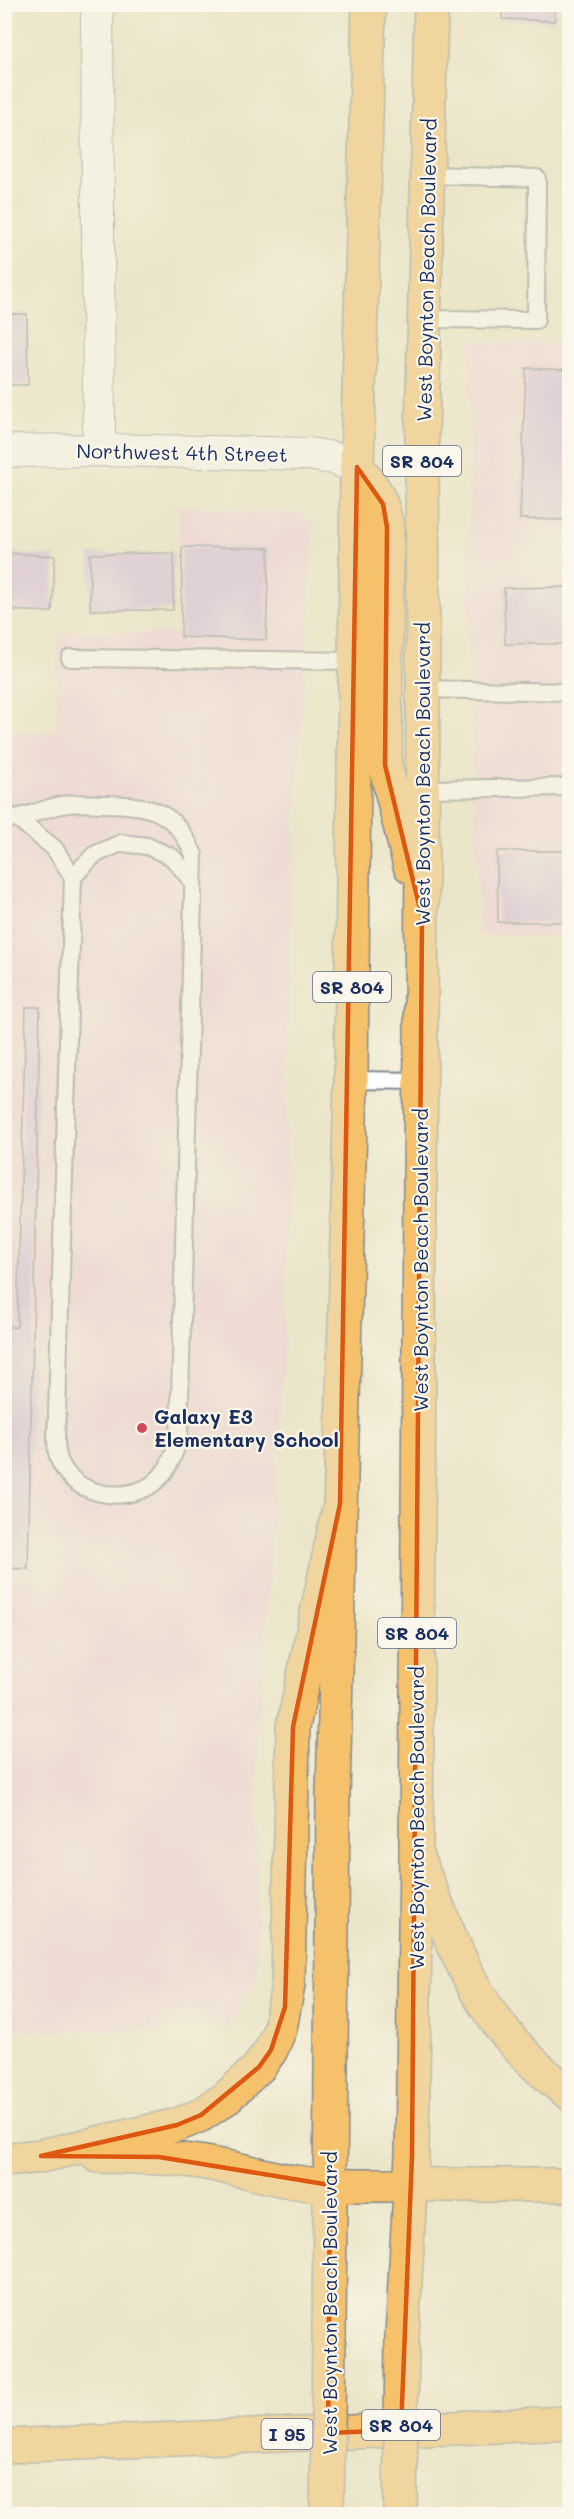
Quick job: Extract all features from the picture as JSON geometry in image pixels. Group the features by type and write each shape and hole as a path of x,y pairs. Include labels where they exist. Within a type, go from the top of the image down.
{"main road":[{"name":"West Boynton Beach Boulevard","path":"327,2514 333,1794 351,1080 357,468 369,4"},
{"name":"West Boynton Beach Boulevard","path":"400,2514 402,2336 412,2155 416,1855 423,689 421,569 431,4"},
{"path":"357,468 371,484 383,504 387,527 385,765 422,917"},
{"path":"4,2160 41,2156 177,2125 201,2115 225,2099 243,2083 271,2050 280,2029 288,1985 293,1727 340,1504"},
{"path":"416,1855 471,1981 489,2010 537,2067 570,2094"},
{"path":"41,2156 168,2158 220,2165 276,2180 330,2185 570,2185"},
{"name":"I 95","path":"4,2446 570,2423"}],"street":[{"path":"97,4 99,450"},
{"name":"Northwest 4th Street","path":"4,451 99,450 309,454 333,458 357,468"}],"lane":[{"path":"425,319 536,320 537,178 428,175"},
{"path":"70,658 356,662"},
{"path":"423,689 570,692"},
{"path":"422,789 570,787"},
{"path":"66,804 134,805 155,809 172,820 186,836 194,855 179,1437 174,1458 162,1476 146,1488 126,1495 106,1495 86,1488 70,1475 58,1457 73,877 54,848 11,819 66,804"},
{"path":"73,877 94,855 121,843 147,846 172,857 193,882"},
{"path":"351,1080 421,1081"}],"highlighted area":[{"path":"357,467 383,504 387,527 385,765 422,917 412,2155 401,2430 328,2433 330,2185 159,2157 41,2156 177,2125 201,2115 259,2067 271,2050 285,2007 293,1727 340,1504"}],"shaded area":[{"path":"470,342 569,342 569,937 479,935 468,638"},
{"name":"Galaxy E3 Elementary School","path":"178,505 301,513 314,524 293,857 289,984 285,1336 258,1748 257,1979 228,2030 5,2032 4,732 56,731 58,631 179,633"}],"building":[{"path":"502,4 555,4 555,21 502,19"},
{"path":"4,314 27,314 28,385 4,385"},
{"path":"526,368 570,370 570,520 520,519"},
{"path":"182,547 269,548 266,640 181,637"},
{"path":"4,553 55,556 52,612 4,610"},
{"path":"174,553 173,610 90,610 90,554"},
{"path":"570,587 570,644 505,644 504,588"},
{"path":"497,851 570,851 570,922 498,922"},
{"path":"26,1007 40,1007 28,1569 4,1568 4,1327 17,1327"},
{"path":"4,1592 6,1592 9,1617 4,1617"}],"place":[{"name":"Galaxy E3 Elementary School","path":"142,1428"}]}
